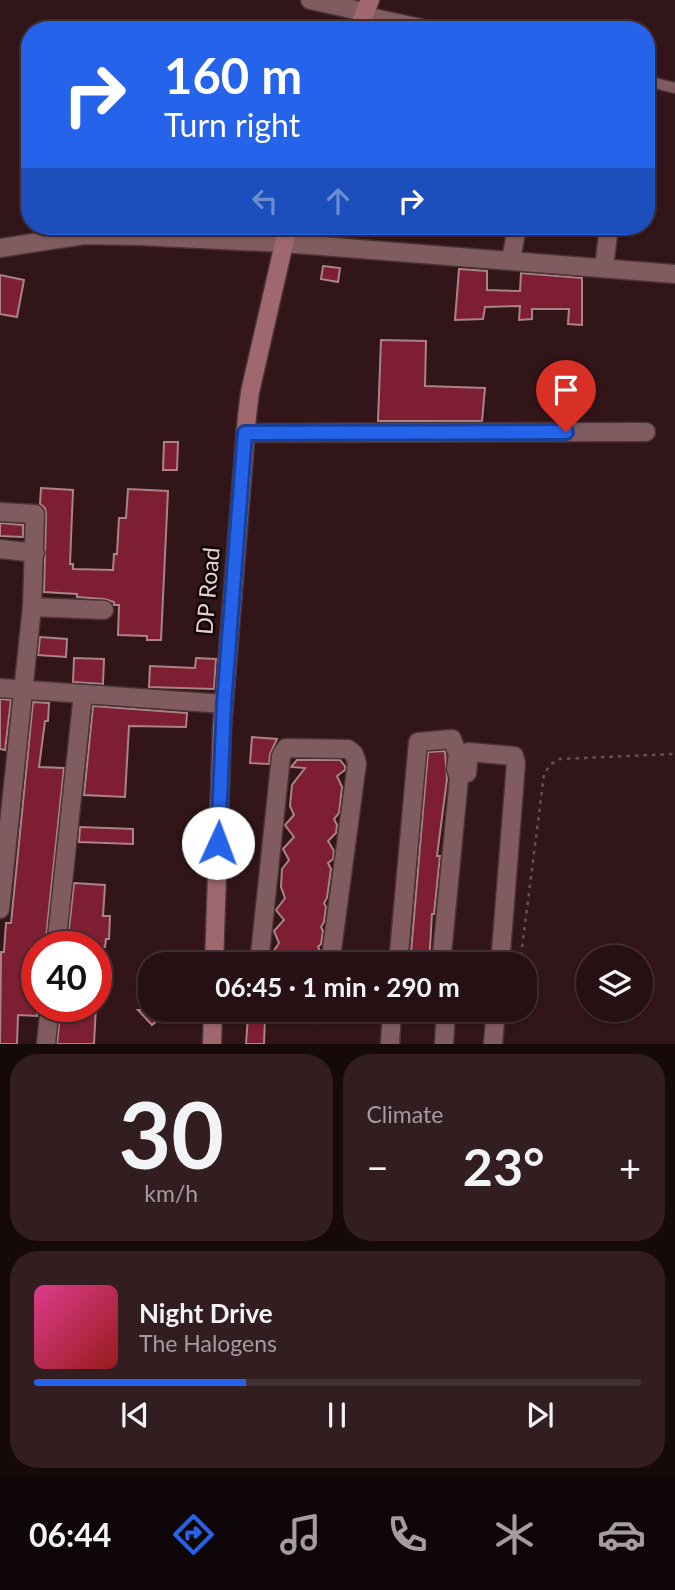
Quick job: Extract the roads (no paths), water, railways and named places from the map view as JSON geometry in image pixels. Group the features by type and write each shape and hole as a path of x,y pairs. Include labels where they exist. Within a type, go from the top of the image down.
{"street":[{"path":"310,0 367,6"},
{"path":"0,248 84,235"},
{"name":"DP Road","path":"214,952 224,704 246,424 250,392 285,235"},
{"path":"293,235 512,261 675,274"},
{"path":"512,261 516,235"},
{"path":"604,268 608,235"},
{"path":"246,424 646,432"},
{"path":"0,512 35,514 32,607 0,909"},
{"path":"0,549 35,553"},
{"path":"32,607 104,610"},
{"path":"0,688 224,704"},
{"path":"58,931 83,694"},
{"path":"399,952 418,742 452,739 458,754 456,769 460,778 442,952"},
{"path":"260,952 281,756 286,748 297,747 348,749 357,762 332,952"},
{"path":"450,952 469,752 514,756 516,762 501,952"},
{"path":"46,1044 48,1022"},
{"path":"212,1044 213,1022"},
{"path":"390,1044 391,1022"},
{"path":"436,1044 437,1022"},
{"path":"444,1044 445,1022"},
{"path":"493,1044 495,1022"}],"lane":[{"path":"367,6 418,21"},
{"path":"655,83 675,88"}]}
